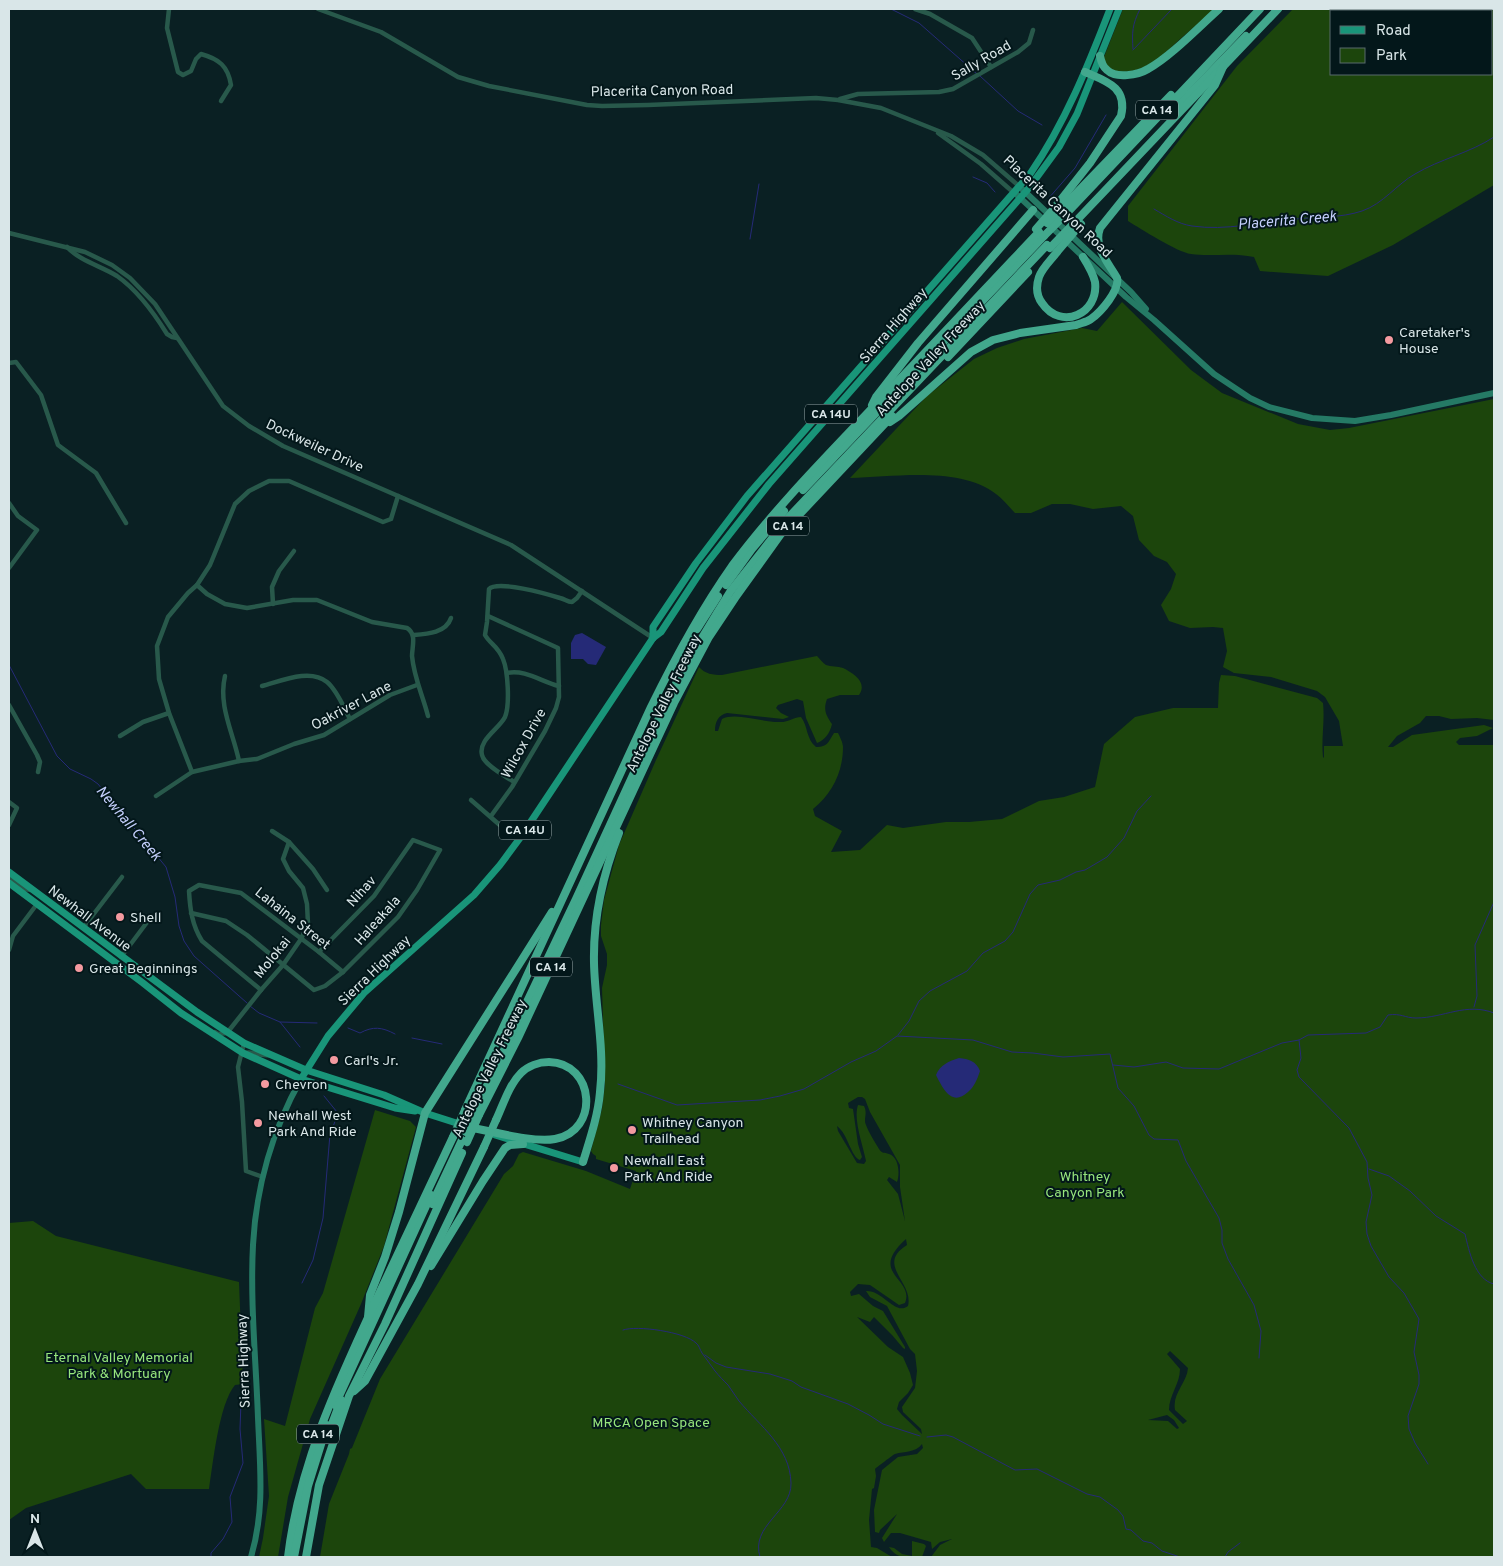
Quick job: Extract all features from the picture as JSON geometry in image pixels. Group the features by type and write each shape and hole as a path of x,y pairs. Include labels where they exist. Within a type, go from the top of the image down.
{"highway":[{"path":"1100,56 1105,69 1112,74 1124,75 1143,72 1157,64 1219,9"},
{"name":"CA 14","path":"1060,211 1253,9"},
{"path":"704,614 791,502 1060,211 1260,9"},
{"path":"1077,220 1271,9"},
{"name":"Antelope Valley Freeway","path":"288,1557 298,1500 314,1445 339,1381 368,1317 460,1140 472,1113 522,1029 674,703 682,665 709,637 781,534 1278,9"},
{"path":"882,427 898,416 976,349 993,340 1006,336 1067,327 1085,322 1097,314 1117,289 1118,278 1099,246 1100,228 1215,85 1223,67"},
{"path":"1040,233 1060,211 1117,122 1123,109 1123,102 1117,89 1088,73"},
{"path":"869,411 876,397 918,343 1033,210"},
{"name":"Antelope Valley Freeway","path":"306,1557 319,1485 349,1396 385,1324 460,1140 568,886 682,665 704,614 732,567 764,525 869,411 1030,241 1040,233"},
{"path":"1051,248 1036,289 1044,306 1053,315 1059,317 1067,318 1081,313 1092,302 1095,281 1083,257"},
{"path":"472,1113 682,665 730,592 788,518 1051,248"},
{"path":"583,1162 595,1123 601,1085 601,1056 594,964 595,934 602,885 620,831 620,818"},
{"path":"368,1317 370,1295 399,1212 425,1113 568,886"},
{"path":"349,1396 365,1381 418,1284 484,1147 496,1120 516,1080 525,1070 537,1064 551,1062 570,1069 580,1079 586,1092 585,1112 579,1124 569,1134 556,1139 534,1139 468,1127"},
{"path":"294,1557 308,1486 324,1432 348,1376 460,1140"},
{"path":"299,1557 309,1499 328,1432 460,1140"},
{"path":"418,1284 428,1272 505,1148 510,1145 523,1144"}],"main road":[{"name":"Sierra Highway","path":"1088,73 1110,9"},
{"name":"Sierra Highway","path":"251,1557 257,1535 261,1505 252,1276 254,1230 263,1177 270,1152 285,1109 306,1070 334,1028 364,993 474,895 500,865 653,638 660,632 703,568 769,484 1020,193 1050,144 1088,73 1100,56 1119,9"},
{"name":"Sierra Highway","path":"653,638 653,627 689,574 747,496 1020,193"},
{"name":"Placerita Canyon Road","path":"1020,193 1118,278 1154,320"},
{"name":"Placerita Canyon Road","path":"1020,193 1033,210 1117,289 1214,374 1231,387 1269,407 1290,414 1324,420 1355,421 1494,394"},
{"name":"Newhall Avenue","path":"9,872 83,928 90,938 181,1013 243,1053 301,1079 395,1108 425,1113"},
{"name":"Newhall Avenue","path":"9,883 68,927 90,938 115,957 121,957 227,1033 244,1043 306,1070 384,1095 425,1113 583,1162"},
{"path":"37,904 44,904 58,914 67,917"}],"street":[{"path":"170,9 167,28 178,72 184,74 191,71 196,59 201,54 220,61 229,73 231,85 221,101"},
{"name":"Placerita Canyon Road","path":"318,9 381,32 458,77 473,82 587,105 648,105 796,98 838,100 876,106 931,128 977,150 1020,193"},
{"path":"915,9 930,14 972,38 990,67"},
{"name":"Sally Road","path":"838,100 858,94 939,92 953,89 1018,52 1028,43 1033,30"},
{"path":"876,106 878,94"},
{"name":"Placerita Canyon Road","path":"931,128 1020,193"},
{"name":"Dockweiler Drive","path":"9,232 67,247 77,256 124,281 144,303 167,334 172,338 177,338 223,406 249,426 283,446 511,545 653,638"},
{"path":"9,363 16,362 41,395 58,445 96,473 126,522"},
{"path":"192,772 169,713 159,679 157,646 168,617 188,593 198,585 210,565 235,504 249,491 269,481 289,481 383,522 391,519 398,496"},
{"path":"9,503 18,516 37,530 9,568"},
{"path":"273,604 272,587 279,572 294,551"},
{"path":"198,585 207,594 226,604 247,608 293,600 317,600 372,622 411,630 413,635 414,670 428,716"},
{"path":"514,782 485,762 481,753 483,744 506,715 507,706 507,673 504,661 498,649 485,637 489,588 494,585 540,592 572,602 582,591"},
{"name":"Wilcox Drive","path":"488,616 556,646 558,648 559,686 559,697 545,731 503,800 491,816"},
{"path":"413,635 444,629 451,618"},
{"path":"507,673 522,673 559,686"},
{"path":"226,676 223,686 223,703 238,761"},
{"path":"262,686 304,676 320,678 332,687 350,719"},
{"name":"Oakriver Lane","path":"156,796 192,772 238,761 257,759 294,744 324,735 390,695 417,685"},
{"path":"9,705 11,714 37,755 40,762 38,772"},
{"path":"120,736 143,722 169,713"},
{"path":"471,800 502,827"},
{"path":"9,802 17,808 9,825"},
{"path":"272,831 289,842 313,869 327,890"},
{"name":"Nihav","path":"319,952 374,896 413,840 440,850"},
{"name":"Molokai","path":"227,1033 283,965 302,939 308,924 303,888 289,871 283,859 289,842"},
{"name":"Haleakala","path":"283,965 314,990 325,986 342,972 398,917 417,890 440,850"},
{"path":"83,928 122,876"},
{"path":"9,878 24,890 32,890"},
{"name":"Lahaina Street","path":"191,913 189,891 199,885 241,893 319,952 342,972"},
{"path":"9,950 13,936 37,904"},
{"path":"261,990 202,941 196,932 191,913 226,922 283,965"},
{"path":"121,957 150,917"},
{"path":"181,1013 194,1017 218,1034 227,1033"},
{"path":"244,1043 238,1067 246,1171 263,1177"},
{"path":"243,1053 250,1052 261,1057 270,1055"}],"green space":[{"path":"1123,9 1215,9 1156,60 1138,70 1128,72 1107,68 1104,57"},
{"path":"1293,9 1494,9 1494,185 1393,245 1328,276 1260,271 1254,257 1191,254 1177,249 1128,221 1128,206 1237,66"},
{"path":"1122,302 1191,370 1222,393 1298,424 1330,430 1349,428 1494,399 1494,720 1477,718 1451,719 1439,716 1426,716 1420,723 1397,736 1388,747 1393,747 1412,735 1484,725 1493,728 1477,736 1460,738 1456,742 1459,745 1494,745 1494,1557 931,1557 940,1545 952,1539 940,1542 932,1549 931,1542 900,1533 891,1533 884,1542 882,1538 897,1514 879,1533 875,1532 874,1510 882,1470 898,1457 917,1454 923,1448 922,1444 913,1450 895,1454 875,1469 876,1476 874,1488 872,1489 869,1520 871,1547 877,1548 892,1557 320,1557 329,1504 380,1379 504,1174 513,1166 519,1154 523,1152 586,1171 630,1189 636,1171 596,1159 596,1156 591,1151 602,1109 605,1085 602,988 607,965 607,954 601,936 604,900 619,845 699,667 709,674 722,675 817,656 826,665 843,668 851,672 861,682 862,686 859,695 840,695 827,699 826,712 832,724 827,736 817,743 806,718 803,701 797,699 778,705 776,708 789,717 783,719 727,713 719,717 716,725 715,731 718,731 722,719 727,717 782,722 801,717 810,740 816,747 825,745 834,733 838,733 843,747 839,774 826,796 813,809 815,816 842,831 831,852 860,850 887,825 903,828 946,822 1002,819 1039,801 1064,797 1095,787 1104,744 1135,717 1173,708 1218,708 1221,675 1235,676 1317,698 1323,703 1323,757 1324,746 1343,746 1339,721 1325,697 1317,691 1271,677 1234,673 1223,667 1227,651 1223,628 1190,628 1169,621 1161,605 1171,589 1176,574 1167,562 1154,556 1139,540 1133,516 1121,506 1093,509 1070,504 1052,504 1031,513 1015,513 996,494 981,485 946,476 906,475 850,478 927,396 974,359 997,348 1024,339 1082,328 1097,331","holes":["858,1097 865,1099 870,1112 900,1165 900,1187 905,1221 898,1194 887,1180 889,1177 897,1182 897,1162 889,1154 880,1151 865,1123 866,1112 864,1106 858,1105 857,1111 859,1133 866,1161 864,1164 857,1163 838,1131 837,1126 844,1134 854,1155 860,1160 862,1157 858,1144 853,1109 849,1108 848,1103","906,1239 907,1245 898,1252 894,1260 895,1267 906,1289 908,1306 898,1308 878,1294 866,1291 870,1297 887,1306 910,1349 915,1354 917,1371 915,1388 902,1407 903,1412 921,1429 922,1434 897,1409 899,1402 913,1385 903,1357 888,1347 857,1317 870,1322 874,1317 903,1348 905,1349 905,1347 883,1311 873,1306 859,1294 851,1296 850,1292 858,1284 870,1285 899,1305 905,1303 904,1287 891,1268 891,1260 895,1251","1170,1351 1188,1368 1175,1404 1175,1410 1187,1421 1183,1424 1169,1410 1180,1369 1167,1354","1167,1415 1174,1420 1179,1428 1177,1429 1168,1421 1148,1420"]},
{"path":"375,1110 410,1121 416,1127 384,1246 361,1304 310,1419 288,1497 278,1557 259,1557 269,1496 264,1419 285,1426 315,1308 323,1293"},
{"name":"Eternal Valley Memorial Park & Mortuary","path":"33,1221 56,1236 239,1282 243,1384 235,1385 229,1394 225,1406 218,1434 209,1489 146,1489 131,1474 26,1508 9,1520 9,1223"},
{"path":"912,1541 926,1546 922,1557 900,1556 889,1547 902,1554 912,1556"}],"shaded area":[{"path":"582,633 606,647 596,665 588,664 583,659 571,659 571,643 575,635"},
{"path":"959,1058 972,1061 980,1071 972,1088 957,1098 945,1090 936,1075 945,1064"}],"waterway":[{"name":"Placerita Creek","path":"891,9 919,23 977,74"},
{"path":"1133,49 1133,29 1140,9"},
{"path":"1133,50 1172,9"},
{"name":"Placerita Creek","path":"980,76 1018,111 1042,125"},
{"path":"1048,199 1075,168 1106,115"},
{"name":"Placerita Creek","path":"1154,209 1182,223 1205,227 1231,227 1354,213 1377,204 1408,178 1435,164 1485,143 1494,137"},
{"path":"973,177 987,183 995,192"},
{"path":"750,239 759,184"},
{"name":"Newhall Creek","path":"9,665 57,756 70,769 98,784 166,867 175,897 179,926 184,941 194,956 247,1003"},
{"path":"898,1035 909,1021 919,1001 930,991 967,971 983,953 1005,941 1013,932 1030,894 1038,885 1060,880 1085,870 1107,857 1124,838 1137,811 1151,796"},
{"path":"1474,1007 1477,996 1475,945 1494,902"},
{"name":"Newhall Creek","path":"250,1006 259,1013 280,1022 300,1047"},
{"path":"1113,1065 1134,1067 1166,1062 1183,1068 1219,1069 1282,1043 1299,1040 1308,1035 1366,1033 1380,1027 1388,1015 1412,1018 1474,1009 1494,1013"},
{"path":"280,1022 317,1023"},
{"path":"348,1028 360,1033 373,1028 395,1034"},
{"path":"618,1084 677,1105 760,1100 804,1089 851,1062 876,1051 897,1036 973,1040 1012,1052 1063,1057 1110,1054 1118,1088 1134,1106 1149,1135 1154,1139 1178,1140 1186,1161 1219,1218 1222,1230 1222,1243 1228,1259 1254,1305 1261,1331 1259,1358"},
{"path":"412,1038 442,1044"},
{"path":"1299,1040 1301,1058 1297,1070 1299,1077 1349,1128 1367,1162 1372,1195 1366,1222 1371,1246 1389,1277 1404,1293 1419,1319 1414,1352 1419,1384 1408,1416 1409,1429 1428,1464"},
{"name":"Newhall Creek","path":"302,1283 313,1260 323,1218 330,1134 337,1112 324,1096"},
{"path":"1369,1169 1389,1176 1410,1191 1436,1216 1465,1234 1471,1256 1478,1271 1482,1277 1494,1284"},
{"path":"623,1330 639,1328 661,1330 682,1336 696,1343 715,1371 780,1448 789,1470 790,1493 761,1536 759,1546 760,1557"},
{"path":"705,1355 726,1367 770,1374 792,1381 801,1387 848,1404 883,1424 920,1436"},
{"name":"Newhall Creek","path":"211,1557 211,1553 223,1539 232,1522 230,1497 243,1463 240,1429 241,1402"},
{"path":"927,1437 946,1435 953,1437 1015,1470 1037,1469 1087,1494 1100,1497 1123,1516 1126,1529 1131,1530 1143,1541 1152,1543 1162,1551 1180,1557"},
{"path":"1225,1557 1228,1552 1240,1543"}],"place":[{"name":"Caretaker's House","path":"1389,340"},
{"name":"Shell","path":"120,917"},
{"name":"Great Beginnings","path":"79,968"},
{"name":"Carl's Jr.","path":"334,1060"},
{"name":"Chevron","path":"265,1084"},
{"name":"Newhall West Park And Ride","path":"258,1123"},
{"name":"Whitney Canyon Trailhead","path":"632,1130"},
{"name":"Newhall East Park And Ride","path":"614,1168"}],"park label":[{"name":"Whitney Canyon Park","path":"1085,1184"},
{"name":"MRCA Open Space","path":"651,1422"}]}
